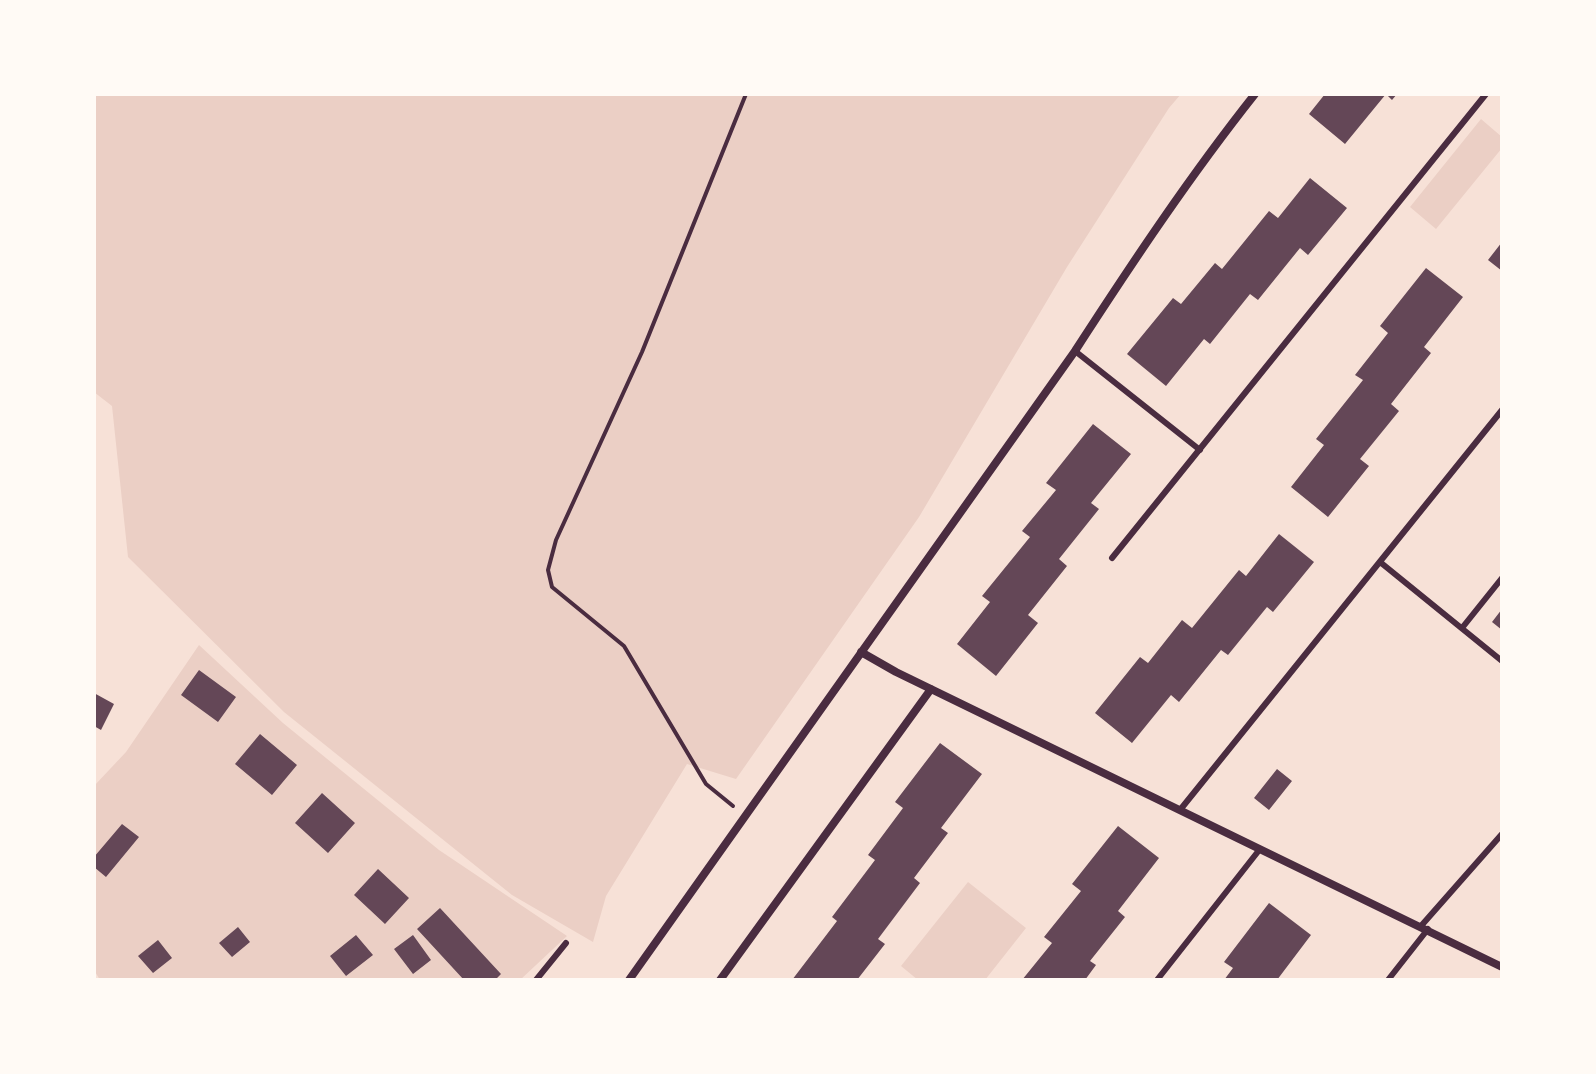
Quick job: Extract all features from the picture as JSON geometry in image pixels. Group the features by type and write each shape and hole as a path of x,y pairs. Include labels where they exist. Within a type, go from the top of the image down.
{"street":[{"path":"629,980 1075,351 1214,145 1255,94"},
{"path":"861,652 1502,967"},
{"path":"720,980 931,689"}],"lane":[{"path":"1112,558 1486,94"},
{"path":"1075,351 1200,450"},
{"path":"1180,810 1502,412"},
{"path":"1380,562 1502,661"},
{"path":"1462,628 1502,578"},
{"path":"1388,980 1425,928 1502,834"},
{"path":"1157,980 1260,849"},
{"path":"536,980 566,943"}],"path":[{"path":"745,815 706,784 624,646 552,587 548,570 556,540 642,352 746,94"}],"shaded area":[{"path":"94,94 1181,94 1067,267 919,517 736,779 687,764 606,896 593,942 512,895 284,712 128,557 112,406 94,392"},
{"path":"1481,119 1502,137 1502,148 1436,229 1410,207"},
{"path":"199,645 283,723 439,850 567,936 520,980 100,980 94,970 94,786 126,752"},
{"path":"968,882 1026,928 985,980 918,980 901,966"}],"building":[{"path":"1325,94 1386,94 1345,144 1309,114"},
{"path":"1310,178 1347,208 1308,255 1300,248 1258,300 1250,294 1210,344 1204,339 1166,386 1127,354 1173,298 1181,304 1215,263 1222,269 1269,211 1278,218"},
{"path":"1502,242 1502,271 1488,260"},
{"path":"1426,268 1463,297 1424,347 1431,353 1391,404 1399,411 1360,459 1369,466 1328,517 1291,487 1324,445 1316,439 1363,380 1355,375 1388,333 1380,326"},
{"path":"1093,424 1131,454 1091,503 1099,509 1059,559 1067,566 1028,615 1038,623 996,676 957,644 990,602 982,596 1030,537 1022,531 1056,490 1046,483"},
{"path":"1279,534 1314,562 1273,612 1267,607 1228,655 1221,650 1179,702 1171,695 1132,743 1095,713 1140,657 1148,663 1182,620 1192,628 1239,570 1246,576"},
{"path":"1502,609 1502,630 1492,622"},
{"path":"199,670 236,697 218,722 181,695"},
{"path":"94,693 114,704 101,730 94,726"},
{"path":"260,734 297,765 272,795 235,764"},
{"path":"940,743 982,774 941,828 948,833 914,878 920,883 878,939 885,944 857,980 792,980 837,921 832,917 875,860 868,855 903,808 895,802"},
{"path":"1277,769 1292,781 1269,810 1254,798"},
{"path":"322,793 355,823 328,853 295,823"},
{"path":"122,824 139,837 106,877 94,867 94,857"},
{"path":"1118,826 1159,858 1118,911 1125,917 1090,961 1096,965 1085,980 1022,980 1052,943 1044,937 1081,891 1072,884"},
{"path":"378,869 409,898 385,924 354,895"},
{"path":"1269,903 1311,935 1277,980 1224,980 1233,968 1224,962"},
{"path":"440,908 501,974 495,980 464,980 417,929"},
{"path":"238,927 250,942 232,957 219,943"},
{"path":"356,935 373,955 346,976 330,956"},
{"path":"413,935 431,960 413,974 394,949"},
{"path":"158,940 172,958 153,973 138,956"}]}
